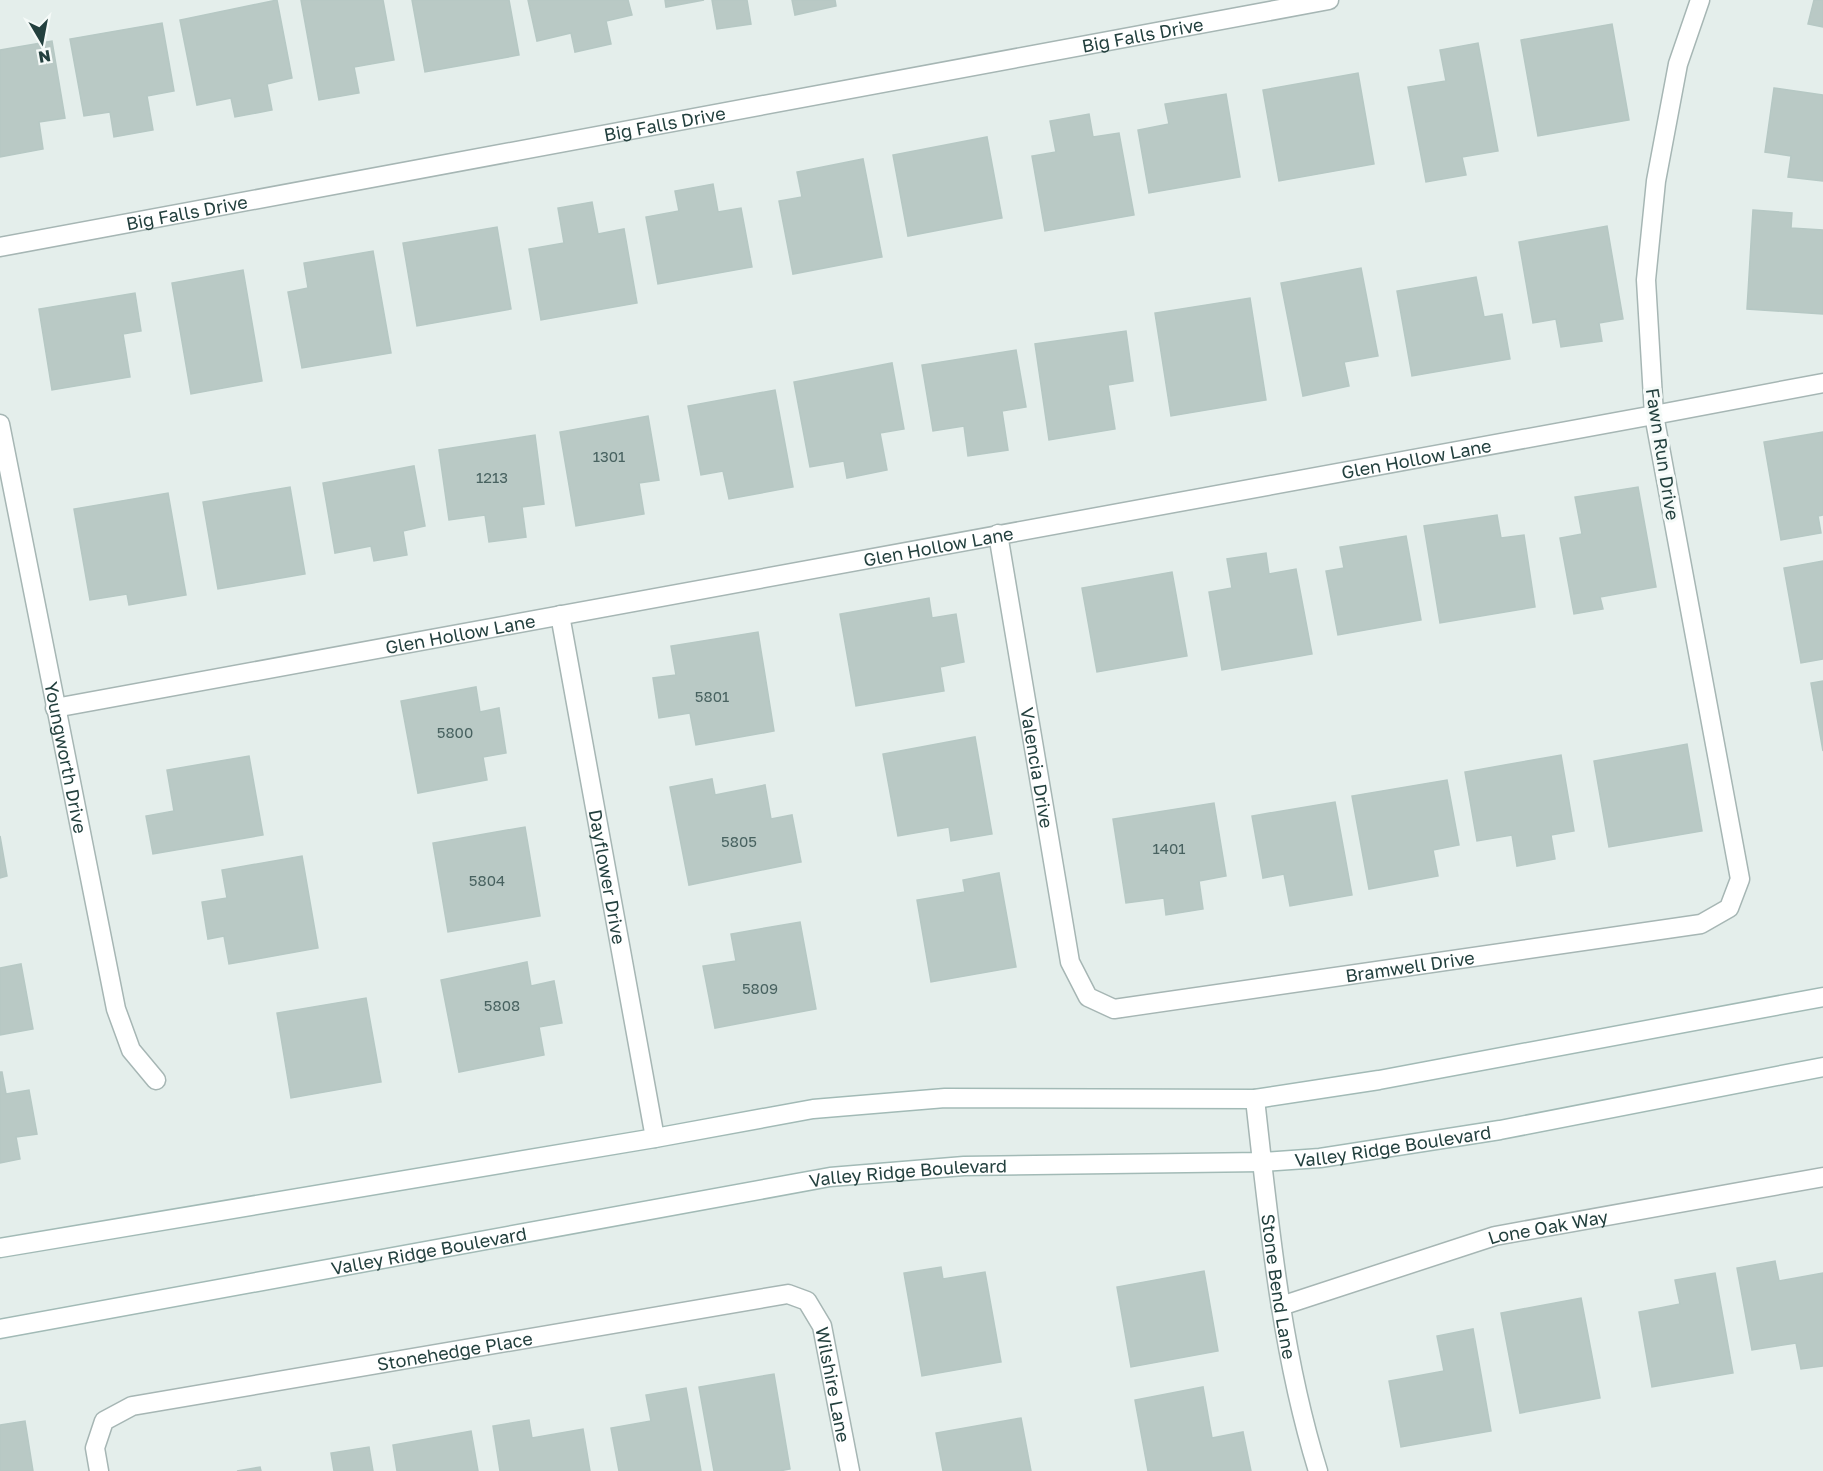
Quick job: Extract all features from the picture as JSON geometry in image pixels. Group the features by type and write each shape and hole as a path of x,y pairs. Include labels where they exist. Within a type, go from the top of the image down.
{"street":[{"name":"Big Falls Drive","path":"0,247 1329,0"},
{"name":"Fawn Run Drive","path":"1700,0 1678,64 1656,181 1646,280 1654,415 1740,879 1729,908"},
{"name":"Glen Hollow Lane","path":"55,708 1823,383"},
{"name":"Youngworth Drive","path":"0,424 116,1009 131,1050 156,1080"},
{"name":"Valencia Drive","path":"998,534 1070,962 1088,997"},
{"name":"Dayflower Drive","path":"560,615 655,1138"},
{"name":"Bramwell Drive","path":"1088,997 1114,1009 1701,924 1729,908"},
{"path":"0,1248 655,1138 813,1109 945,1098 1255,1099 1380,1080 1823,997"},
{"name":"Valley Ridge Boulevard","path":"0,1329 830,1177 964,1166 1262,1162 1320,1158 1500,1130 1823,1067"},
{"name":"Stone Bend Lane","path":"1255,1099 1281,1306 1307,1435 1318,1471"},
{"name":"Lone Oak Way","path":"1281,1306 1495,1236 1823,1177"},
{"name":"Stonehedge Place","path":"99,1471 95,1448 104,1421 132,1406 788,1294 807,1301"},
{"name":"Wilshire Lane","path":"807,1301 822,1326 849,1471"}],"building":[{"path":"277,0 292,78 267,84 272,110 235,117 231,98 197,105 180,20"},
{"path":"301,0 383,0 394,60 354,67 359,93 319,100"},
{"path":"412,0 509,0 519,55 425,72"},
{"path":"528,0 628,0 632,15 606,21 611,44 575,52 571,33 537,41"},
{"path":"665,0 704,0 666,7"},
{"path":"712,0 747,0 751,24 717,29"},
{"path":"792,0 835,0 836,6 795,15"},
{"path":"1814,0 1823,0 1823,27 1808,24"},
{"path":"162,23 174,91 147,96 153,130 114,137 110,112 84,116 70,39"},
{"path":"1612,24 1629,120 1538,136 1521,40"},
{"path":"52,41 65,118 39,122 43,149 0,157 0,50"},
{"path":"1478,43 1498,151 1462,157 1466,175 1426,182 1408,87 1446,81 1440,50"},
{"path":"1358,73 1374,164 1279,181 1263,90"},
{"path":"1774,88 1823,95 1823,181 1788,177 1791,156 1765,152"},
{"path":"1226,94 1240,177 1149,193 1138,130 1169,124 1165,104"},
{"path":"1089,114 1093,137 1119,133 1134,215 1045,231 1032,156 1056,152 1050,121"},
{"path":"987,137 1002,218 908,236 893,155"},
{"path":"863,159 882,257 793,274 779,201 802,197 797,172"},
{"path":"713,184 718,212 741,208 752,267 658,284 646,217 679,211 675,191"},
{"path":"592,202 598,234 624,229 637,303 541,320 529,249 564,243 558,208"},
{"path":"1753,210 1792,213 1791,228 1823,230 1823,314 1747,309"},
{"path":"1607,226 1623,319 1599,323 1602,341 1561,347 1556,319 1533,323 1519,242"},
{"path":"497,227 511,309 417,326 403,243"},
{"path":"373,251 391,353 302,368 288,292 308,288 304,263"},
{"path":"1361,268 1378,356 1344,362 1349,386 1303,396 1281,283"},
{"path":"243,270 262,381 191,394 172,283"},
{"path":"1476,277 1484,317 1502,314 1510,359 1412,376 1397,291"},
{"path":"135,293 141,331 123,334 130,377 52,390 39,309"},
{"path":"1250,298 1266,400 1171,416 1155,313"},
{"path":"1126,331 1133,381 1108,385 1115,429 1049,440 1035,344"},
{"path":"1016,350 1026,407 1002,411 1008,450 968,456 964,426 933,431 922,365"},
{"path":"892,363 904,429 880,433 887,470 847,478 844,461 810,467 794,382"},
{"path":"775,390 793,487 729,499 723,471 701,475 688,406"},
{"path":"648,416 659,480 639,483 644,514 576,526 560,432"},
{"path":"1823,432 1823,515 1818,516 1821,533 1781,540 1764,442"},
{"path":"535,435 544,504 522,507 526,537 489,542 485,515 449,520 439,450"},
{"path":"414,466 425,526 403,531 407,555 374,561 371,546 335,553 323,483"},
{"path":"290,487 305,574 218,589 203,502"},
{"path":"1638,487 1656,587 1600,597 1603,609 1574,614 1560,538 1582,534 1575,497"},
{"path":"168,493 186,595 129,605 127,594 90,600 74,509"},
{"path":"1497,515 1501,538 1524,535 1535,607 1440,623 1424,526"},
{"path":"1406,536 1421,620 1338,635 1326,571 1344,568 1340,547"},
{"path":"1266,553 1269,574 1296,569 1312,654 1222,670 1209,592 1232,588 1227,559"},
{"path":"1823,561 1823,659 1801,663 1784,568"},
{"path":"1172,572 1187,656 1097,672 1082,588"},
{"path":"929,598 932,618 956,614 964,662 940,667 944,691 856,706 840,614"},
{"path":"758,632 774,731 696,745 690,713 659,718 653,678 676,675 671,646"},
{"path":"1823,681 1823,751 1811,683"},
{"path":"476,687 480,712 499,708 506,753 483,757 487,780 418,793 401,701"},
{"path":"975,737 992,834 951,841 949,827 898,836 883,754"},
{"path":"1687,744 1702,831 1609,847 1594,761"},
{"path":"1561,755 1574,831 1551,835 1555,859 1517,866 1512,835 1477,841 1465,772"},
{"path":"249,756 263,835 153,854 146,816 174,811 167,770"},
{"path":"712,779 715,795 765,785 771,819 792,815 801,862 689,885 670,787"},
{"path":"1447,780 1459,845 1433,850 1438,876 1369,889 1352,796"},
{"path":"1335,802 1352,895 1290,906 1284,874 1263,878 1252,816"},
{"path":"1214,803 1226,876 1199,881 1203,909 1166,915 1164,898 1126,903 1113,819"},
{"path":"525,827 540,916 448,932 433,843"},
{"path":"0,836 7,876 0,878"},
{"path":"302,856 318,948 229,964 224,936 208,939 202,902 227,898 222,870"},
{"path":"999,873 1016,967 931,982 917,900 965,892 963,880"},
{"path":"800,922 816,1009 715,1028 703,966 736,961 731,934"},
{"path":"527,962 531,986 554,981 562,1023 539,1027 544,1055 459,1072 441,980"},
{"path":"21,964 33,1029 0,1035 0,968"},
{"path":"366,998 381,1082 291,1098 277,1013"},
{"path":"0,1072 2,1072 6,1094 29,1090 37,1134 16,1137 20,1159 0,1163"},
{"path":"1775,1261 1779,1281 1823,1273 1823,1366 1801,1369 1796,1343 1752,1350 1737,1268"},
{"path":"941,1267 943,1279 985,1272 1001,1362 922,1376 904,1273"},
{"path":"1204,1271 1218,1351 1131,1367 1117,1287"},
{"path":"1715,1273 1733,1373 1652,1387 1639,1312 1680,1304 1675,1280"},
{"path":"1581,1298 1600,1398 1520,1413 1501,1313"},
{"path":"1473,1329 1491,1431 1401,1447 1389,1381 1444,1371 1437,1336"},
{"path":"774,1374 790,1469 714,1471 699,1387"},
{"path":"1203,1387 1212,1438 1243,1432 1251,1471 1148,1471 1135,1400"},
{"path":"686,1388 701,1471 619,1471 611,1428 651,1421 646,1395"},
{"path":"1021,1418 1031,1471 943,1471 936,1433"},
{"path":"529,1420 532,1438 583,1429 590,1471 500,1471 493,1426"},
{"path":"25,1421 33,1471 0,1471 0,1425"},
{"path":"471,1431 478,1471 397,1471 393,1445"},
{"path":"369,1447 373,1471 334,1471 331,1453"},
{"path":"260,1467 261,1471 237,1471"}]}
